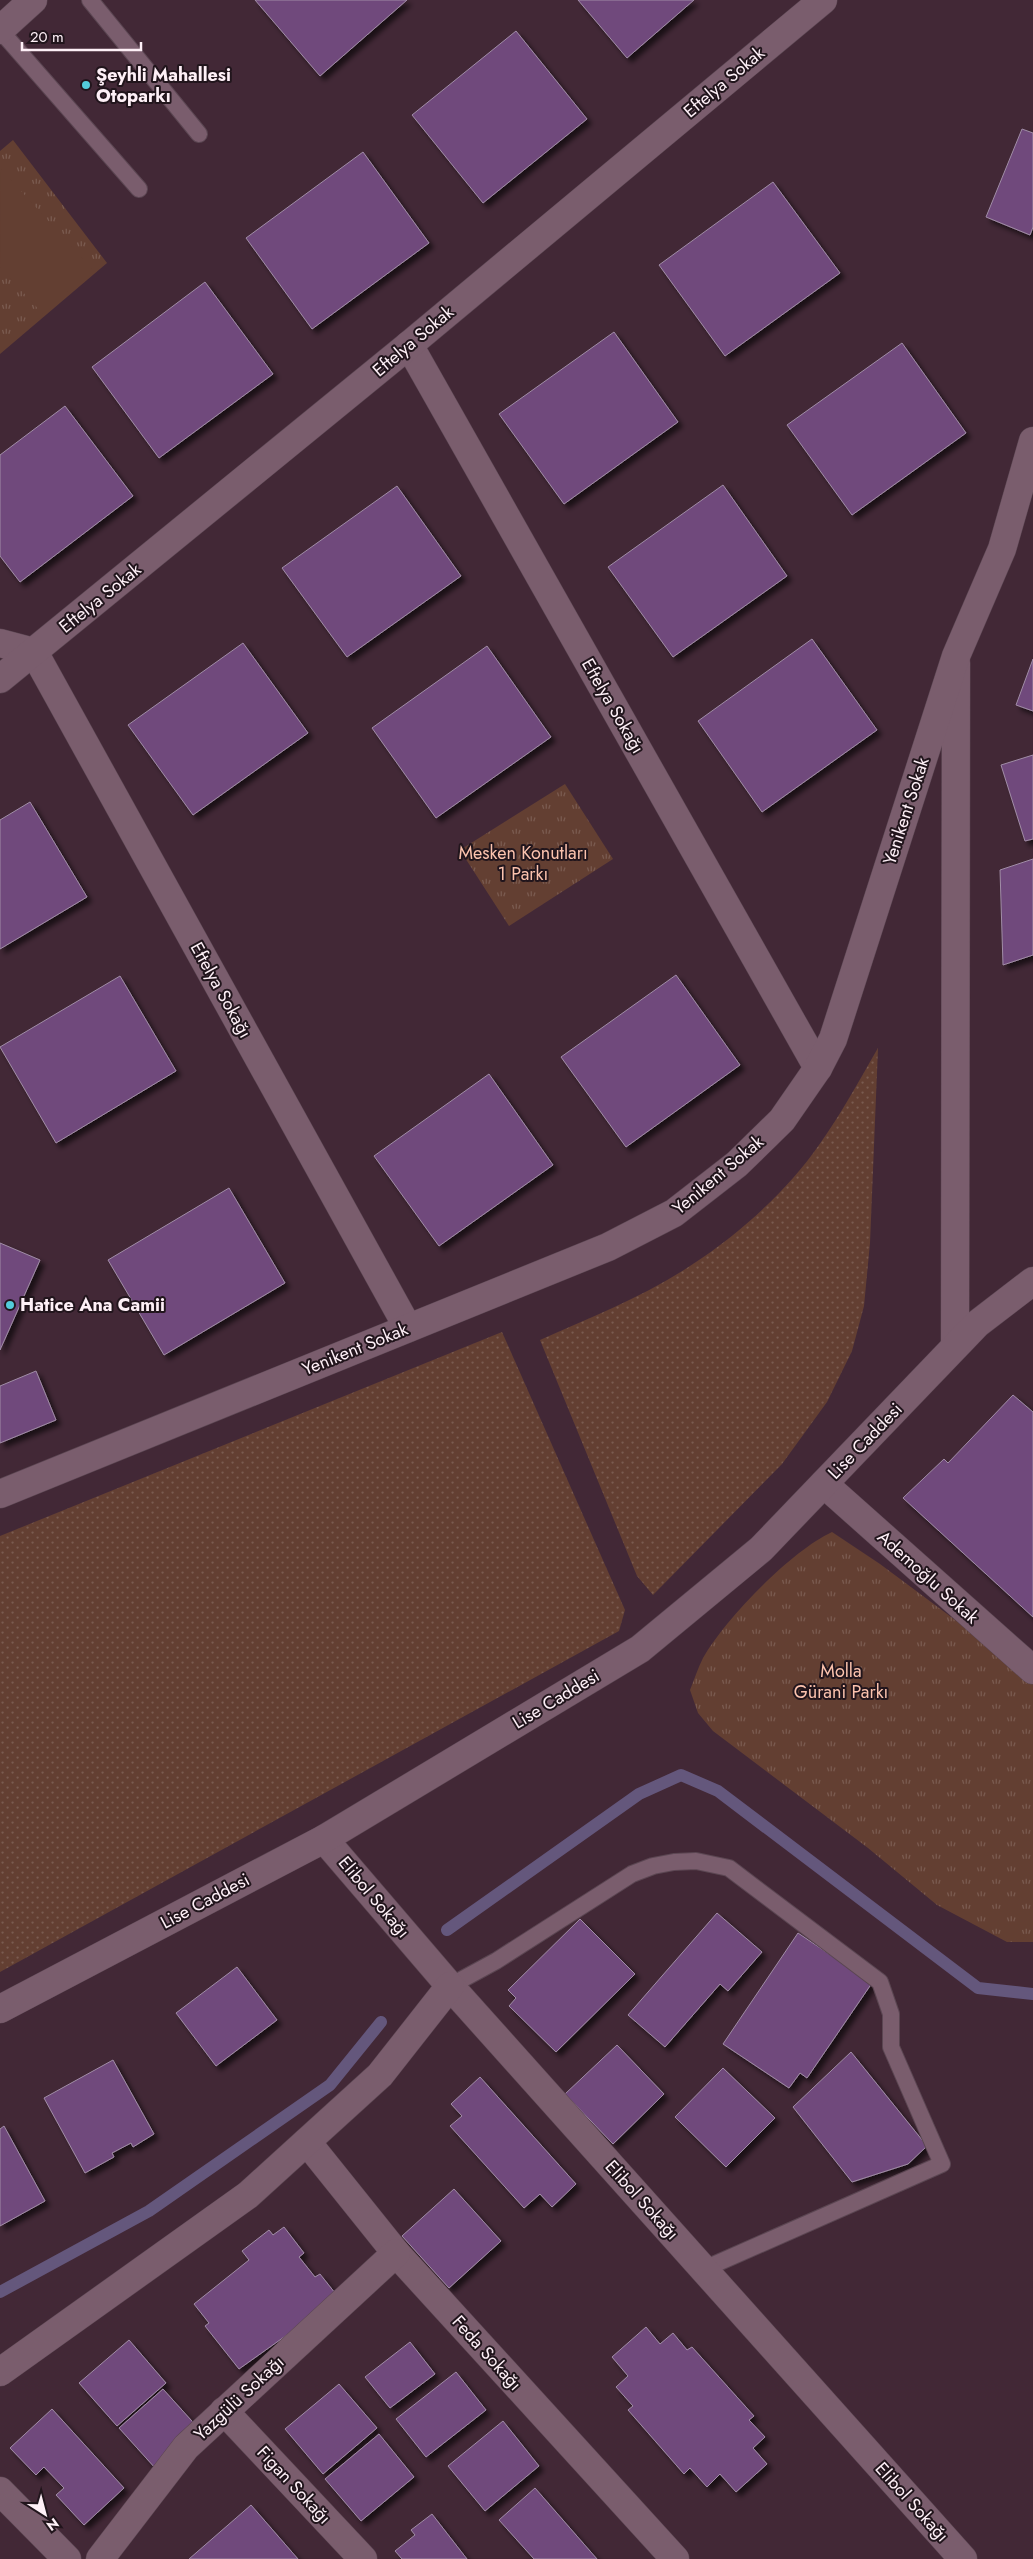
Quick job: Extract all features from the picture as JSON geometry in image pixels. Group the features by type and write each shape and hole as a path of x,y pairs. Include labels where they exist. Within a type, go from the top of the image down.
{"street":[{"path":"0,30 33,0"},
{"name":"Eftelya Sokak","path":"0,678 409,345 823,0"},
{"name":"Eftelya Sokağı","path":"409,345 818,1068"},
{"name":"Yenikent Sokak","path":"0,1494 608,1246 674,1213 737,1164 782,1120 818,1068 833,1039 956,656 1002,549 1033,441"},
{"name":"Yenikent Sokak","path":"1002,549 1033,512"},
{"path":"0,643 34,652"},
{"name":"Eftelya Sokağı","path":"34,652 408,1328"},
{"path":"955,1346 956,656"},
{"name":"Lise Caddesi","path":"0,2009 324,1839 640,1649 761,1549 977,1324 1033,1281"},
{"name":"Ademoğlu Sokak","path":"824,1484 1033,1670"},
{"name":"Elibol Sokağı","path":"324,1839 450,1986 963,2559"},
{"path":"0,2372 248,2195 380,2074 450,1986"},
{"name":"Feda Sokağı","path":"306,2142 396,2253 675,2559"},
{"name":"Yazgülü Sokağı","path":"100,2559 186,2447 396,2253"},
{"name":"Figan Sokağı","path":"224,2411 363,2559"},
{"path":"0,2491 67,2559"}],"lane":[{"path":"90,0 199,134"},
{"path":"0,30 139,189"},
{"path":"450,1986 496,1962 632,1874 653,1866 696,1861 729,1868 880,1982 890,2014 892,2047 942,2164 704,2269"}],"green space":[{"path":"13,140 107,263 0,354 0,151"},
{"path":"1,169 92,269 43,314 0,267"},
{"name":"Mesken Konutları 1 Parkı","path":"565,784 613,859 509,926 460,850"},
{"path":"878,1048 870,1243 864,1306 852,1351 827,1402 782,1464 653,1595 637,1576 540,1340 618,1305 675,1276 745,1225 792,1179 819,1145 850,1097"},
{"path":"502,1332 625,1610 619,1631 0,1972 0,1536"},
{"name":"Molla Gürani Parkı","path":"832,1532 880,1564 1033,1678 1033,1942 1007,1942 937,1905 868,1848 713,1731 698,1713 690,1690 703,1658 713,1642 743,1606 779,1570 816,1541"}],"building":[{"path":"255,0 407,0 320,76"},
{"path":"578,0 694,0 627,58"},
{"path":"516,31 587,119 483,203 412,115"},
{"path":"1022,129 1033,133 1033,227 1030,235 986,217"},
{"path":"363,152 429,243 312,329 246,238"},
{"path":"773,182 840,273 725,356 659,265"},
{"path":"205,282 273,374 159,458 92,367"},
{"path":"614,332 678,422 564,504 499,414"},
{"path":"902,343 966,433 852,515 787,425"},
{"path":"65,406 133,496 20,582 0,556 0,455"},
{"path":"723,485 787,576 673,657 608,567"},
{"path":"397,486 461,576 347,657 282,568"},
{"path":"812,639 877,730 762,812 698,721"},
{"path":"243,643 308,733 193,815 128,725"},
{"path":"487,646 551,737 436,818 372,728"},
{"path":"1033,659 1033,711 1016,705"},
{"path":"1033,755 1033,839 1025,841 1001,765"},
{"path":"30,802 87,897 0,949 0,820"},
{"path":"1033,859 1033,955 1003,965 1000,870"},
{"path":"676,975 740,1065 626,1147 561,1057"},
{"path":"120,976 176,1071 56,1143 0,1047"},
{"path":"489,1074 553,1165 439,1246 374,1156"},
{"path":"229,1188 285,1283 164,1355 108,1260"},
{"name":"Hatice Ana Camii","path":"0,1243 40,1260 0,1350"},
{"path":"36,1371 56,1420 0,1443 0,1386"},
{"path":"1013,1395 1033,1412 1033,1617 903,1498 944,1459 948,1463"},
{"path":"717,1913 762,1952 728,1991 720,1984 665,2047 628,2015"},
{"path":"580,1919 635,1974 556,2052 509,2006 516,1998 508,1990"},
{"path":"798,1933 872,1983 807,2078 800,2073 789,2088 723,2044"},
{"path":"237,1967 277,2020 216,2066 176,2013"},
{"path":"617,2045 664,2094 613,2144 565,2094"},
{"path":"851,2052 927,2146 908,2164 852,2182 793,2107"},
{"path":"113,2060 154,2134 133,2147 131,2143 112,2153 114,2157 85,2173 44,2098"},
{"path":"723,2068 775,2118 726,2167 675,2117"},
{"path":"480,2077 576,2184 552,2207 540,2194 524,2208 450,2126 462,2116 451,2104"},
{"path":"4,2126 45,2201 0,2226 0,2129"},
{"path":"454,2189 501,2241 449,2288 402,2236"},
{"path":"284,2227 304,2253 299,2257 315,2277 320,2274 339,2298 239,2369 205,2326 209,2323 194,2304 249,2260 242,2251 269,2230 273,2235"},
{"path":"646,2327 660,2344 673,2333 687,2350 692,2347 754,2416 749,2420 765,2437 753,2448 767,2464 736,2492 720,2474 707,2487 690,2468 684,2474 628,2410 633,2406 616,2387 628,2376 612,2357"},
{"path":"129,2340 166,2383 117,2426 79,2383"},
{"path":"410,2342 435,2374 390,2408 365,2377"},
{"path":"456,2372 486,2410 426,2457 396,2419"},
{"path":"339,2384 377,2428 323,2474 285,2429"},
{"path":"163,2389 200,2430 156,2469 119,2428"},
{"path":"52,2409 124,2488 84,2525 56,2495 64,2488 44,2467 36,2475 10,2448"},
{"path":"503,2421 539,2466 485,2511 448,2466"},
{"path":"379,2434 414,2477 361,2521 325,2479"},
{"path":"535,2488 597,2559 534,2559 499,2520"},
{"path":"251,2505 298,2559 189,2559"},
{"path":"432,2514 467,2559 402,2559 395,2551 415,2535 411,2530"}],"waterway":[{"path":"447,1930 639,1794 681,1775 718,1791 978,1988 1033,1994"},
{"path":"0,2292 149,2211 330,2085 381,2022"}],"place":[{"name":"Şeyhli Mahallesi Otoparkı","path":"86,85"},
{"name":"Hatice Ana Camii","path":"10,1305"}]}
